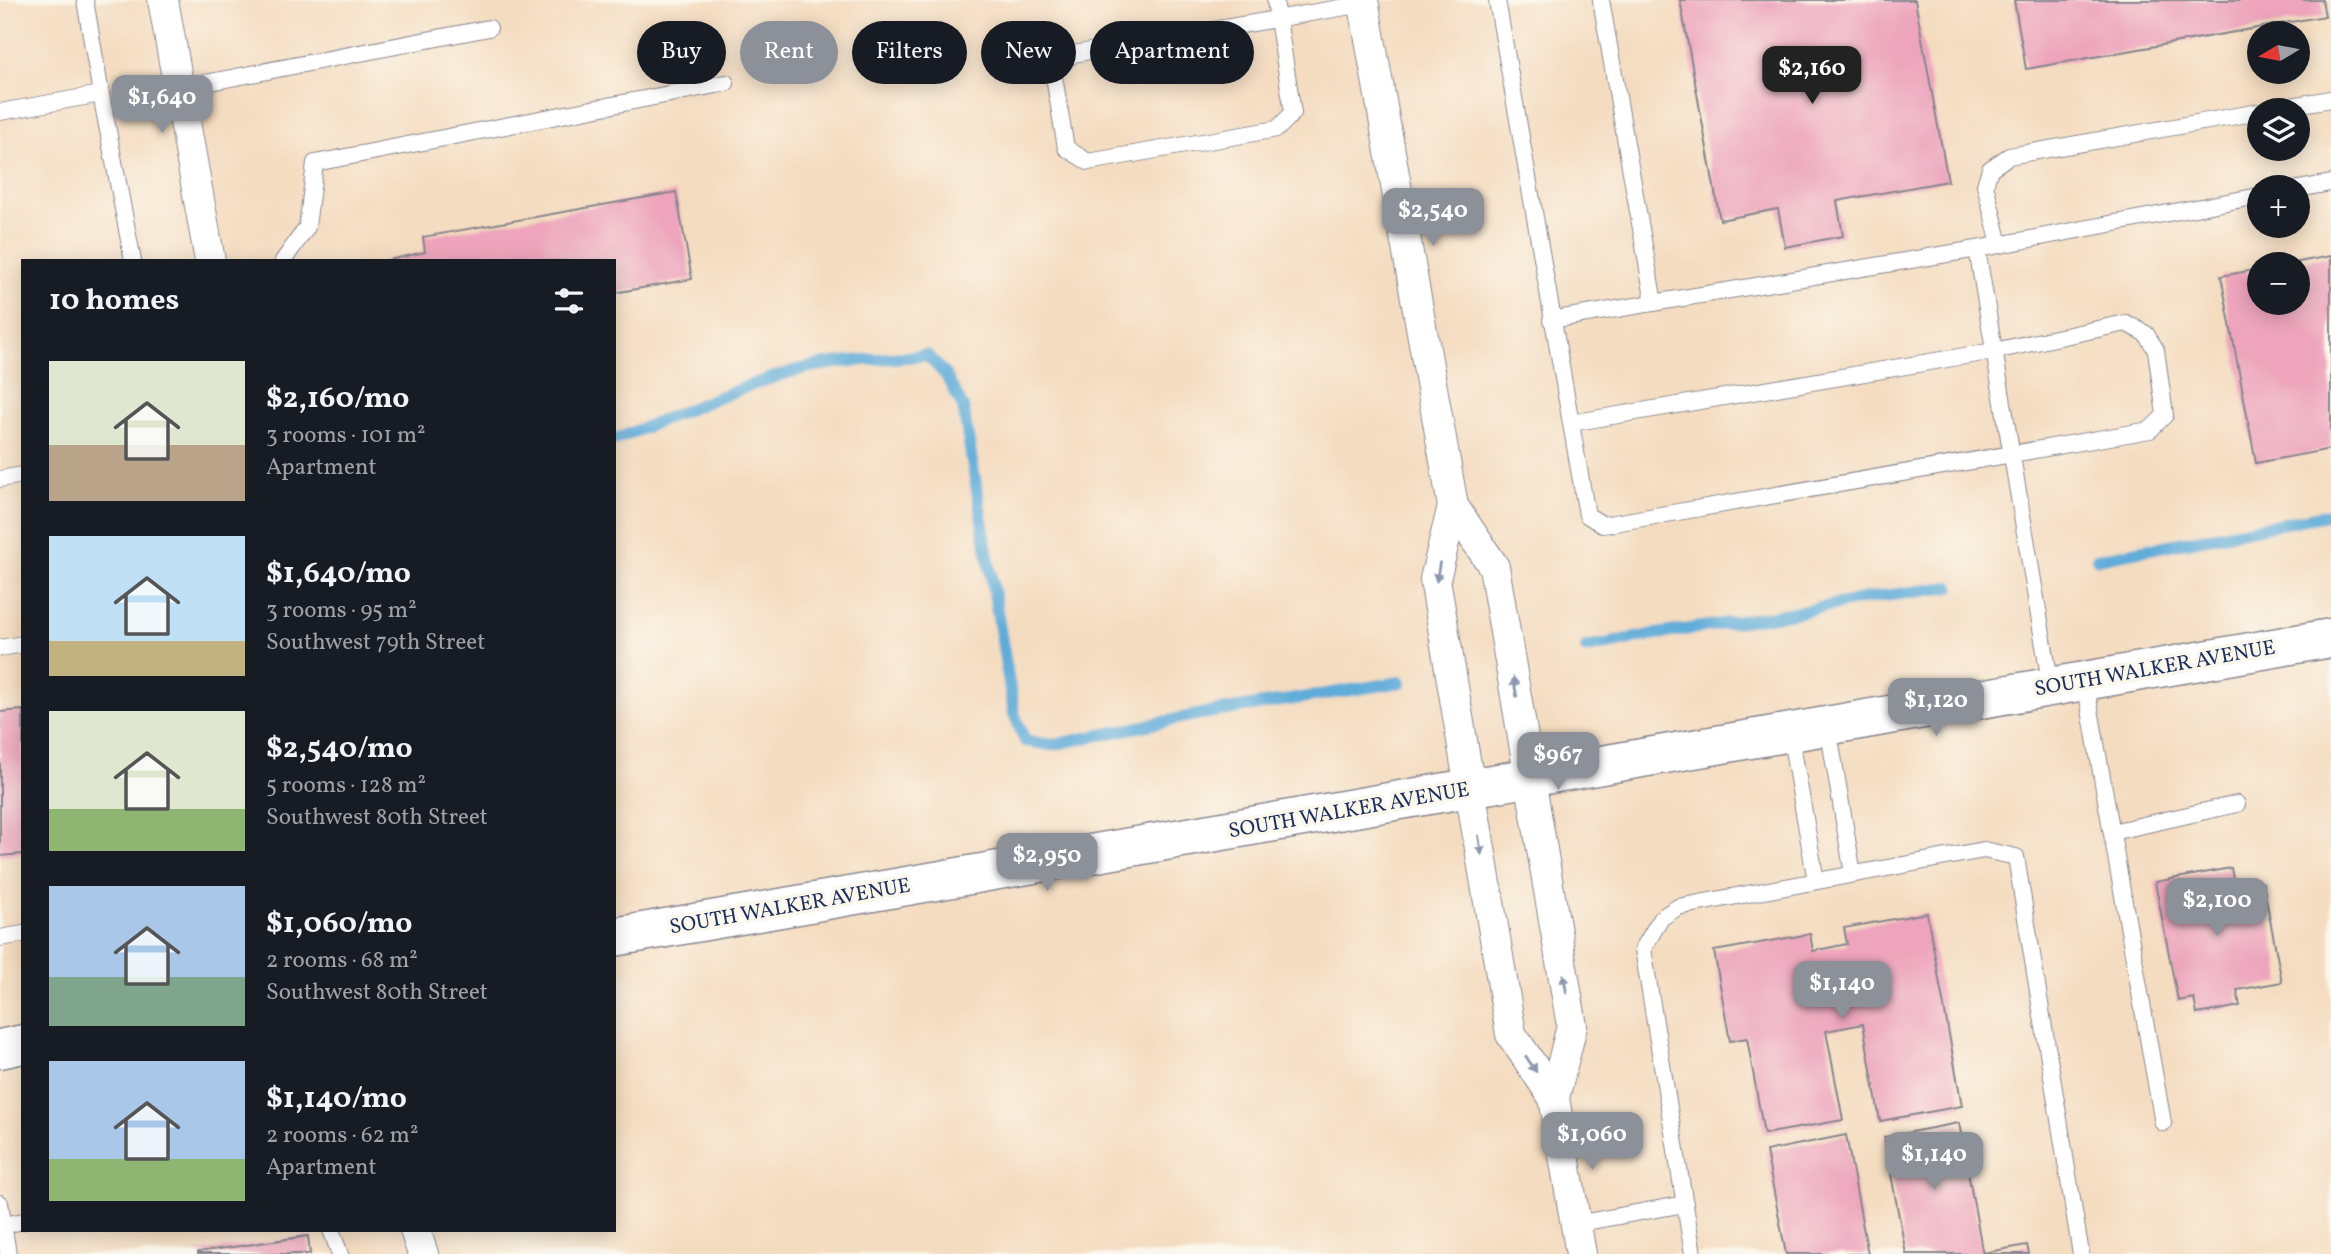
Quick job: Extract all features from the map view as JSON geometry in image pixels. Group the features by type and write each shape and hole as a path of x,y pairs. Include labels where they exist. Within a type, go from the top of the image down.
{"main road":[{"name":"SOUTH WALKER AVENUE","path":"616,937 1471,790 2331,638"},
{"path":"0,1049 21,1044"}],"street":[{"path":"163,0 210,259"},
{"path":"1363,2 1453,506 1436,579 1511,1034 1554,1098"},
{"path":"1453,506 1494,567 1572,1026 1554,1098 1581,1254"},
{"path":"416,1232 423,1254"}],"lane":[{"path":"85,0 133,259"},
{"path":"1275,0 1278,18 1293,113 1277,130 1088,162 1066,148 1053,71 1073,54 1278,18 1363,2"},
{"path":"1497,0 1587,515 1603,525 2150,430 2165,415 2156,350 2146,334 2126,323 1994,351 1571,423"},
{"path":"1601,0 1654,303"},
{"path":"179,88 489,28"},
{"path":"284,259 307,227 315,163 721,84"},
{"path":"0,112 101,94"},
{"path":"2310,103 2331,99"},
{"path":"2000,244 1985,185 1990,169 2009,156 2247,114"},
{"path":"2310,187 2331,183"},
{"path":"1551,320 1977,249 2247,198"},
{"path":"1977,249 2012,455 2068,684 2112,832 2163,1123"},
{"path":"0,479 21,475"},
{"path":"0,648 21,644"},
{"path":"1828,727 1853,874"},
{"path":"1790,733 1816,881"},
{"path":"2112,832 2237,804"},
{"path":"1693,1254 1643,949 1661,918 1678,907 1984,850 2016,857 2081,1254"},
{"path":"0,938 21,934"},
{"path":"0,1203 8,1254"},
{"path":"1575,1224 1685,1205"},
{"path":"2,1226 21,1221"},
{"path":"332,1232 340,1254"}],"building":[{"path":"1680,0 1915,0 1948,181 1837,201 1843,236 1785,247 1778,209 1720,220"},
{"path":"2014,0 2322,0 2325,16 2297,21 2247,21 2247,30 2026,69"},
{"path":"676,192 692,279 616,293 616,259 393,259 425,252 423,237"},
{"path":"2331,256 2331,449 2256,463 2221,276 2247,271 2247,315 2310,315 2310,260"},
{"path":"21,710 21,854 0,856 0,712"},
{"path":"2231,868 2235,888 2263,883 2282,982 2237,990 2240,1006 2197,1014 2194,998 2178,1001 2155,882"},
{"path":"1927,913 1962,1106 1880,1121 1863,1024 1826,1031 1843,1120 1764,1134 1747,1038 1730,1041 1714,951 1810,934 1813,951 1847,944 1844,928"},
{"path":"1959,1123 1983,1254 1906,1254 1884,1137"},
{"path":"1846,1135 1868,1254 1786,1254 1766,1151"},
{"path":"308,1236 310,1254 198,1254 198,1252"},
{"path":"2027,1245 2029,1254 1983,1254 1983,1253"}],"waterway":[{"path":"616,439 726,394 794,371 843,362 927,355 945,374 963,407 1014,713 1025,741 1052,745 1201,714 1401,682"},
{"path":"2097,559 2331,514"},
{"path":"1586,648 1862,599 1950,587"}]}
